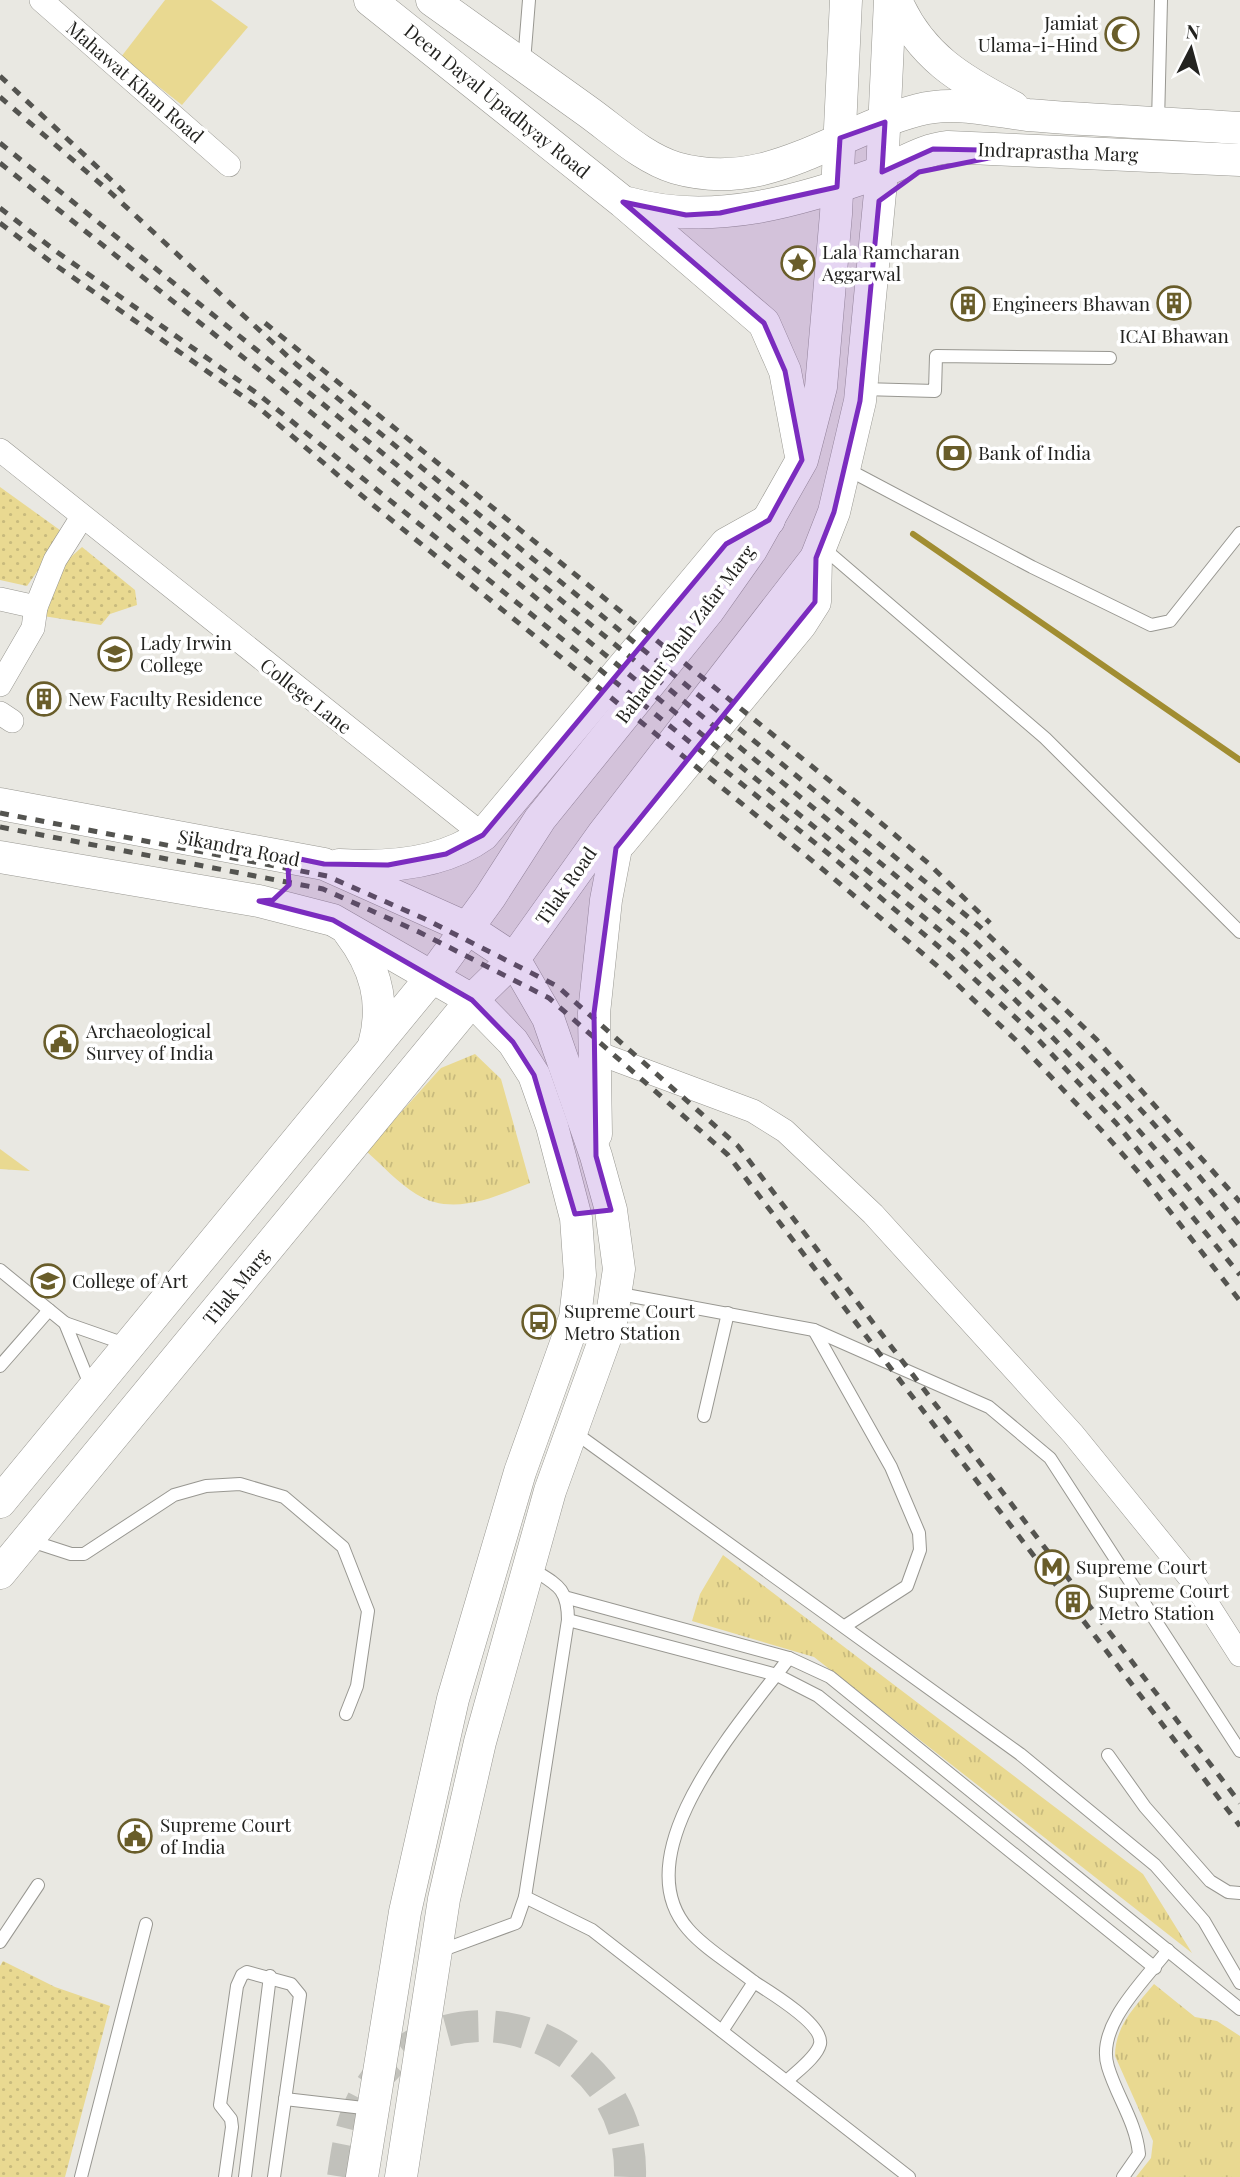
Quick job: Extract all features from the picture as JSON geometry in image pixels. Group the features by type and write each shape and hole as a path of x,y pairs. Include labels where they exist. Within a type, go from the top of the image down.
{"main road":[{"name":"Deen Dayal Upadhyay Road","path":"370,0 624,202 764,323 785,371 802,460"},
{"name":"Deen Dayal Upadhyay Road","path":"432,0 656,161 694,172 736,176 775,167 814,152 840,138"},
{"path":"840,138 846,0"},
{"path":"401,2177 435,1953 480,1742 551,1491 611,1322 619,1269 611,1210 596,1156 548,1018 519,968 801,624 815,602 818,552 834,512 861,389 881,186 890,0"},
{"path":"896,0 915,37 931,55 975,86 1029,115"},
{"name":"Indraprastha Marg","path":"840,138 917,110 947,105 1029,115 1240,128"},
{"name":"Bahadur Shah Zafar Marg","path":"540,819 708,611 769,520 802,460 821,387 840,138"},
{"name":"Indraprastha Marg","path":"624,202 686,215 719,213 790,200 837,187 881,186 933,149 1240,160"},
{"path":"324,864 358,866 417,861 446,854 483,835 516,799 726,544 769,520"},
{"name":"Tilak Road","path":"519,968 620,813 818,552"},
{"path":"0,1502 431,978 540,819 516,799"},
{"name":"Sikandra Road","path":"0,804 324,864 467,928 519,968"},
{"path":"596,1156 597,981 616,848"},
{"path":"260,901 273,900 289,885 288,867 282,858 271,853"},
{"path":"0,857 260,901 293,908 345,926 472,1000 513,1042 534,1076 552,1126 575,1214 580,1275 575,1318 520,1472 453,1699 405,1912 362,2177"},
{"path":"345,926 363,951 377,985 379,1021 374,1045"},
{"name":"Tilak Marg","path":"0,1573 472,1000 519,968"},
{"path":"575,1214 611,1210"}],"street":[{"name":"Mahawat Khan Road","path":"41,0 229,165"},
{"name":"College Lane","path":"0,450 483,835"},
{"path":"0,685 33,628 36,607 55,559 82,517"},
{"path":"0,599 36,607"},
{"path":"595,1052 753,1111 795,1140 873,1214 1073,1434 1194,1583 1240,1655"}],"lane":[{"path":"524,66 529,0"},
{"path":"1157,122 1161,0"},
{"path":"861,389 935,390 936,356 1110,358"},
{"path":"844,467 1151,625 1170,621 1240,533"},
{"path":"818,552 1045,738 1240,932"},
{"path":"0,1270 65,1323 128,1345"},
{"path":"615,1293 814,1330 989,1407 1050,1458 1240,1751"},
{"path":"0,1366 49,1310"},
{"path":"704,1416 728,1313"},
{"path":"65,1323 92,1390"},
{"path":"814,1330 891,1467 919,1533 920,1550 907,1587 845,1626"},
{"path":"573,1431 1020,1754 1155,1864 1204,1922 1240,1983"},
{"path":"28,1540 71,1554 84,1554 174,1495 206,1486 240,1484 284,1497 342,1546 369,1611 357,1686 346,1714"},
{"path":"529,1566 558,1586 568,1598 789,1658 830,1677 1240,2008"},
{"path":"435,1953 516,1923 526,1897 568,1620 568,1598"},
{"path":"568,1620 777,1675 818,1696 1155,1968"},
{"path":"787,2081 818,2050 821,2042 818,2031 687,1928 669,1886 673,1842 688,1800 789,1658"},
{"path":"1108,1755 1145,1807 1210,1881 1228,1892 1240,1893"},
{"path":"0,1942 38,1885"},
{"path":"526,1897 592,1930 909,2177"},
{"path":"81,2177 146,1924"},
{"path":"1123,2177 1139,2154 1137,2135 1107,2065 1108,2040 1115,2021 1168,1950"},
{"path":"225,2177 232,2127 231,2119 220,2105 237,1986 242,1975 247,1972 270,1976 291,1984 300,1995 274,2177"},
{"path":"244,2177 270,1976"},
{"path":"722,2031 754,1982"},
{"path":"285,2099 373,2109"}],"highlighted area":[{"path":"885,122 882,172 933,149 1024,151 919,172 879,201 860,401 834,512 816,558 815,602 616,848 594,1013 596,1156 611,1210 575,1214 534,1075 513,1042 472,1000 333,920 259,901 273,900 289,885 288,867 271,853 324,864 388,865 446,854 483,835 726,544 769,520 802,460 785,371 764,323 623,202 686,215 720,213 837,187 840,138"}],"green space":[{"path":"165,0 211,0 248,27 182,105 121,57"},
{"path":"0,487 64,533 27,586 0,580"},
{"path":"82,547 135,590 137,605 110,614 101,625 43,616 63,564"},
{"path":"475,1054 501,1079 530,1183 473,1202 444,1204 430,1201 403,1185 366,1151 441,1068"},
{"path":"0,1149 30,1171 0,1169"},
{"path":"723,1555 1143,1874 1192,1953 814,1657 692,1621 700,1594"},
{"path":"3,1961 55,1987 110,2006 65,2177 0,2177 0,1966"},
{"path":"1154,1984 1195,2017 1217,2021 1240,2036 1240,2177 1136,2177 1151,2158 1153,2141 1115,2056 1116,2045 1123,2025"}],"waterway":[{"path":"913,534 1240,760"}],"tunnel":[{"path":"343,2177 359,2107 371,2086 405,2050 446,2031 489,2026 532,2035 571,2056 603,2088 624,2128 630,2177"}],"railway":[{"path":"0,76 124,192"},
{"path":"0,97 110,192 296,364 979,926 1096,1039 1240,1202"},
{"path":"0,143 284,372 969,936 1110,1076 1209,1187 1240,1226"},
{"path":"0,163 274,382 960,947 1035,1019 1106,1094 1240,1252"},
{"path":"0,208 57,252 258,394 830,855 951,957 1033,1034 1116,1123 1240,1275"},
{"path":"0,223 51,262 258,407 373,505 820,867 941,969 1021,1045 1104,1133 1147,1182 1240,1301"},
{"path":"265,323 867,811 928,863 990,923"},
{"path":"0,813 327,876 425,919 557,986 738,1146 1240,1803"},
{"path":"0,827 323,889 419,932 549,998 728,1155 1240,1826"}],"place":[{"name":"Jamiat Ulama-i-Hind","path":"1122,34"},
{"name":"Lala Ramcharan Aggarwal","path":"798,263"},
{"name":"ICAI Bhawan","path":"1174,303"},
{"name":"Engineers Bhawan","path":"968,304"},
{"name":"Bank of India","path":"954,453"},
{"name":"Lady Irwin College","path":"115,654"},
{"name":"New Faculty Residence","path":"44,699"},
{"name":"Archaeological Survey of India","path":"61,1042"},
{"name":"College of Art","path":"48,1281"},
{"name":"Supreme Court‌ Metro Station","path":"539,1322"},
{"name":"Supreme Court","path":"1052,1567"},
{"name":"Supreme Court Metro Station","path":"1073,1602"},
{"name":"Supreme Court of India","path":"135,1836"}]}
